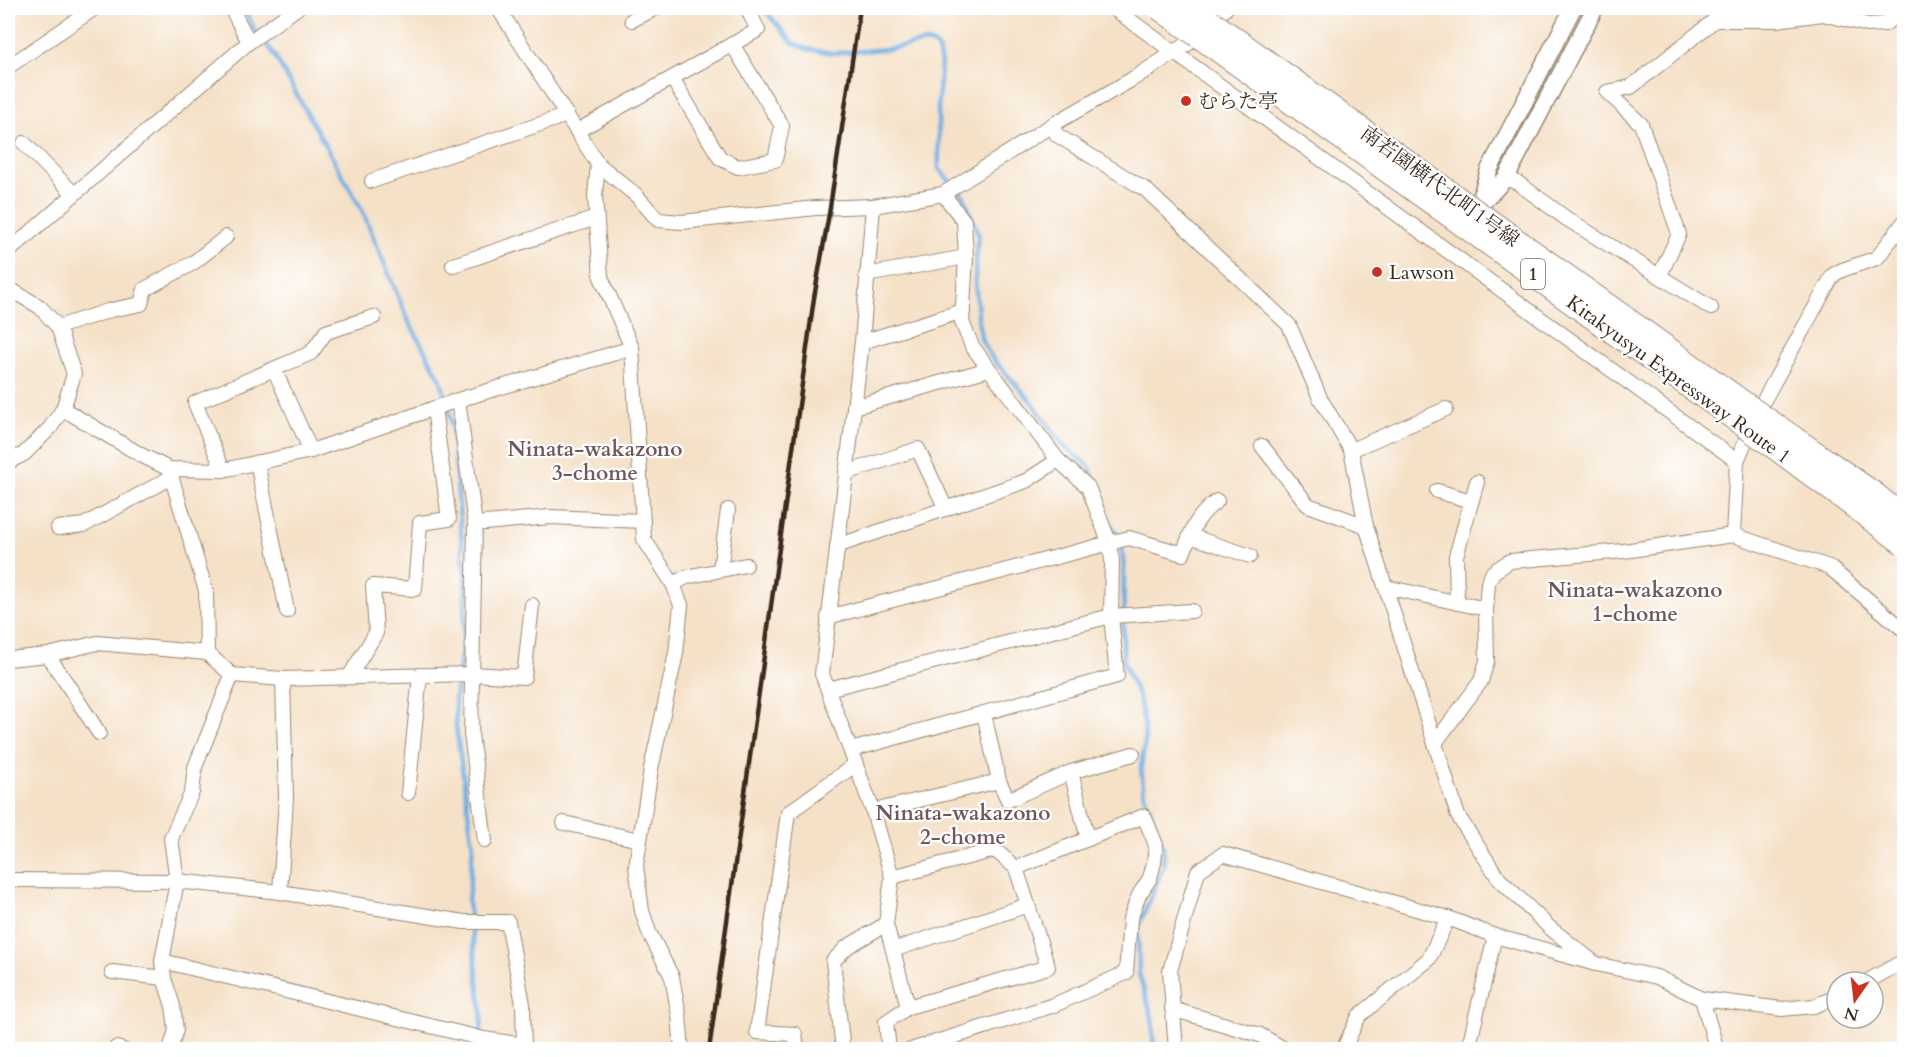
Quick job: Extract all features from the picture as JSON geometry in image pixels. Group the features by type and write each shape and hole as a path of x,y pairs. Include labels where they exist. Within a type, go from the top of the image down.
{"highway":[{"name":"Kitakyusyu Expressway Route 1","path":"1160,8 1775,447 1905,543"},
{"name":"Kitakyusyu Expressway Route 1","path":"1191,8 1875,495 1905,519"}],"street":[{"path":"8,67 94,8"},
{"path":"231,8 249,42"},
{"path":"8,252 249,42 297,8"},
{"path":"498,8 598,164 637,196 658,220 682,222 816,208 873,206 943,194 1197,38 1222,13"},
{"path":"632,20 656,8"},
{"path":"578,131 758,30 747,8"},
{"path":"1113,8 1737,461"},
{"name":"南若園横代北町1号線","path":"1153,8 1749,432 1905,550"},
{"name":"南若園横代北町1号線","path":"1202,8 1222,13 1478,207 1905,514"},
{"path":"1466,231 1478,207 1489,170 1573,8"},
{"path":"1478,207 1506,178 1595,8"},
{"path":"1660,275 1679,234 1641,124 1607,92 1631,87 1718,14 1776,20 1823,14 1869,25 1885,24 1892,19 1898,8"},
{"path":"672,78 720,158 738,167 775,160 782,126 732,44"},
{"path":"372,181 567,115"},
{"path":"1052,125 1057,135 1146,190 1289,325 1320,398 1351,450 1366,526 1458,816 1498,879 1550,928 1596,964"},
{"path":"24,143 74,194"},
{"path":"598,164 595,196 601,277 632,348 644,539 673,584 681,604 676,653 651,769 636,866 642,911 649,932 672,977 680,1015 682,1050"},
{"path":"1506,178 1518,183 1567,219 1711,308"},
{"path":"851,750 1117,676 1120,616 1112,560 1118,540 1088,488 1058,460 972,346 962,322 966,257 964,221 943,194"},
{"path":"873,206 862,342 822,674 873,811 892,877 886,924 908,1007"},
{"path":"453,265 596,218"},
{"path":"1733,535 1737,461 1759,410 1833,275 1877,258 1905,222"},
{"path":"58,327 111,310 141,304 145,289 194,263 226,237"},
{"path":"866,275 966,257"},
{"path":"8,288 39,307 58,327 74,374 63,409 50,428 24,454 8,462"},
{"path":"862,342 963,311"},
{"path":"223,470 195,403 311,353 326,332 374,317"},
{"path":"58,528 84,525 171,473 223,470 311,451 458,400 632,348"},
{"path":"274,369 311,451"},
{"path":"854,407 989,369"},
{"path":"458,400 475,524 471,734 485,841"},
{"path":"349,677 376,633 373,586 415,589 420,523 449,519 434,408"},
{"path":"63,409 171,473 206,591 207,653"},
{"path":"1351,450 1446,409"},
{"path":"1262,446 1308,505 1366,526"},
{"path":"846,473 918,449 946,509"},
{"path":"837,546 1026,481 1058,460"},
{"path":"257,462 287,611"},
{"path":"1457,603 1456,556 1477,482"},
{"path":"1437,491 1471,501"},
{"path":"828,617 1118,540 1183,554 1203,511 1217,501"},
{"path":"720,570 728,510"},
{"path":"475,524 550,517 600,521 643,521"},
{"path":"1435,743 1480,681 1487,661 1488,583 1493,573 1510,561 1624,551 1733,535 1829,567 1905,630"},
{"path":"1190,536 1251,556"},
{"path":"673,584 686,577 746,565"},
{"path":"1386,586 1486,609"},
{"path":"8,659 48,655 97,643 207,653 232,675 283,678 471,674 524,677 532,605"},
{"path":"828,689 1120,616 1192,611"},
{"path":"48,655 99,734"},
{"path":"170,1050 176,1030 173,1006 164,978 162,961 177,881 171,838 192,792 195,767 232,675"},
{"path":"408,793 420,675"},
{"path":"280,892 286,798 283,678"},
{"path":"984,714 999,781 1008,800 1071,772 1133,754"},
{"path":"797,1050 795,1034 758,1032 788,813 856,764"},
{"path":"1071,772 1088,839"},
{"path":"873,811 999,781"},
{"path":"911,1050 1054,1005 1126,973 1130,919 1139,895 1150,878 1156,845 1144,816 1016,868"},
{"path":"564,823 639,840"},
{"path":"889,1050 886,1022 908,1007 1048,967 1016,868 995,849 892,877"},
{"path":"1176,1050 1170,971 1198,871 1223,855 1448,918 1495,936 1596,964 1657,977 1702,999 1782,1009 1814,1006 1825,1002"},
{"path":"8,880 177,881 280,892 464,922 508,922 523,1004 524,1047 484,1040 162,961"},
{"path":"893,950 1028,905"},
{"path":"1343,1050 1359,1016 1430,959 1448,918"},
{"path":"843,1050 833,961 847,947 886,924"},
{"path":"1468,1050 1495,936"},
{"path":"1885,972 1905,962"},
{"path":"112,972 164,978"},
{"path":"1702,999 1717,1050"},
{"path":"1173,1009 1260,1035 1286,1050"},
{"path":"946,1038 956,1050"},
{"path":"116,1050 117,1048 123,1050"}],"waterway":[{"path":"244,8 254,29 272,51 362,210 408,320 441,380 452,424 466,591 463,643 455,698 456,727 473,845 468,902 482,1013 480,1050"},
{"path":"763,8 792,42 807,49 833,53 888,49 927,42 938,49 941,64 938,106 939,169 964,197 979,236 975,280 981,338 993,359 1031,401 1064,446 1089,466 1109,522 1121,541 1124,567 1123,659 1139,698 1144,725 1145,741 1141,767 1144,795 1163,846 1164,865 1138,928 1139,974 1152,1017 1154,1050"}],"railway":[{"path":"709,1050 814,298 860,8"}],"place":[{"name":"むらた亭","path":"1186,101"},
{"name":"Lawson","path":"1377,272"}],"district":[{"name":"Ninata-wakazono 3-chome","path":"595,461"},
{"name":"Ninata-wakazono 1-chome","path":"1635,602"},
{"name":"Ninata-wakazono 2-chome","path":"963,825"}]}
